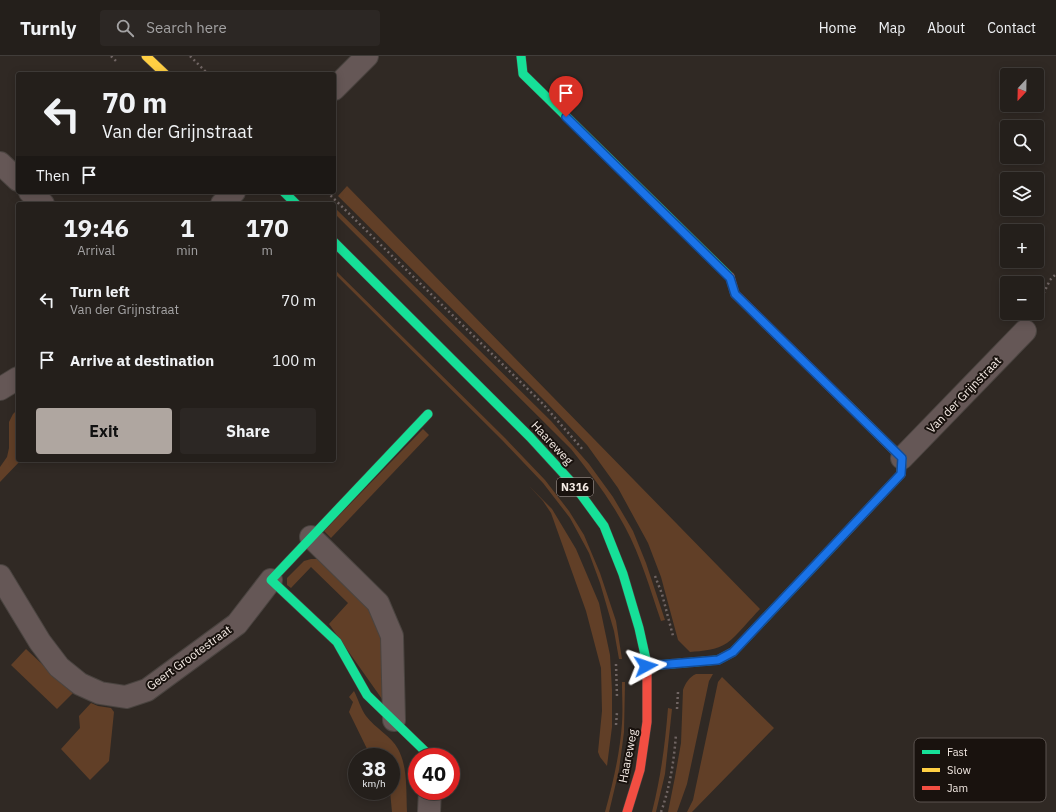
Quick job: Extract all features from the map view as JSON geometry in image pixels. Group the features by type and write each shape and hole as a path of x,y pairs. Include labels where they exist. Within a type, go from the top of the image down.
{"street":[{"path":"146,56 163,72"},
{"path":"336,87 367,56"},
{"path":"520,56 523,74 730,278 735,294 902,458 901,474 733,652 718,660 646,666"},
{"path":"0,163 16,178"},
{"path":"32,194 41,202"},
{"path":"224,202 232,194"},
{"path":"286,194 294,202"},
{"name":"Haareweg","path":"336,244 530,437 574,485 604,526 620,567 638,628 646,666 647,722 640,770 627,812"},
{"name":"Van der Grijnstraat","path":"902,458 1025,331"},
{"path":"0,389 16,379"},
{"name":"Geert Grootestraat","path":"0,576 40,642 59,667 80,684 100,693 126,697 148,690 236,624 271,580 428,414"},
{"path":"311,537 378,603 392,636 394,720"},
{"path":"271,580 337,642 368,695 422,748"},
{"path":"429,812 430,800"}],"path":[{"path":"190,56 206,72"},
{"path":"1044,292 1050,280 1056,274"},
{"path":"615,660 617,702"},
{"name":"Haareweg","path":"616,730 617,710"}],"shaded area":[{"path":"347,186 760,609 731,640 714,649 690,652 678,640 661,577 648,543 618,488 587,445 546,402 338,196"},
{"path":"336,209 551,421 589,464 613,497 633,531 646,563 665,620 661,621 641,561 625,527 600,487 571,449 336,215"},
{"path":"336,271 505,438 545,480 569,511 584,535 600,573 616,621 622,659 619,659 614,631 600,583 589,553 570,518 543,483 502,440 336,275"},
{"path":"16,411 16,462 19,462 0,482 0,467 7,457 9,448 9,422"},
{"path":"423,429 429,435 331,538 324,531"},
{"path":"529,486 552,509 576,549 599,603 610,655 612,690 612,727 607,766 598,752 602,711 601,668 586,611 551,513 543,501"},
{"path":"317,559 323,562 368,606 384,643 387,692 382,699 329,624 348,603 311,567 291,588 287,585 287,578 304,561"},
{"path":"26,649 73,693 57,709 11,665"},
{"path":"696,674 713,674 709,681 687,784 677,812 668,812 681,743 683,690 691,677"},
{"path":"722,677 774,728 692,812 687,812 693,800 718,682"},
{"path":"622,682 625,682 624,732 619,770 610,808 609,812 605,812 620,745"},
{"path":"354,691 366,716 397,748 367,748 349,712 353,702 349,697"},
{"path":"91,703 98,706 111,708 114,712 109,761 90,780 61,749 80,728 79,716"},
{"path":"668,708 672,709 665,774 656,812 652,812 658,786 666,735"},
{"path":"400,754 406,780 407,812 392,812 391,800 400,800"}],"traffic: fast":[{"path":"521,56 523,74 730,277"},
{"path":"286,194 294,202"},
{"path":"336,244 530,437 574,485 604,526 623,574 639,628 647,664"},
{"path":"422,748 367,695 337,642 271,580 428,414"},
{"path":"647,666 718,660 733,652 837,542"}],"traffic: slow":[{"path":"146,56 163,72"},
{"path":"837,542 901,474 902,458 842,399"}],"traffic: jam":[{"path":"730,277 735,294 842,399"},
{"path":"627,812 640,770 647,722 647,664"}],"route":[{"path":"566,117 730,278 735,294 902,458 901,474 733,652 718,660 646,666"}]}
